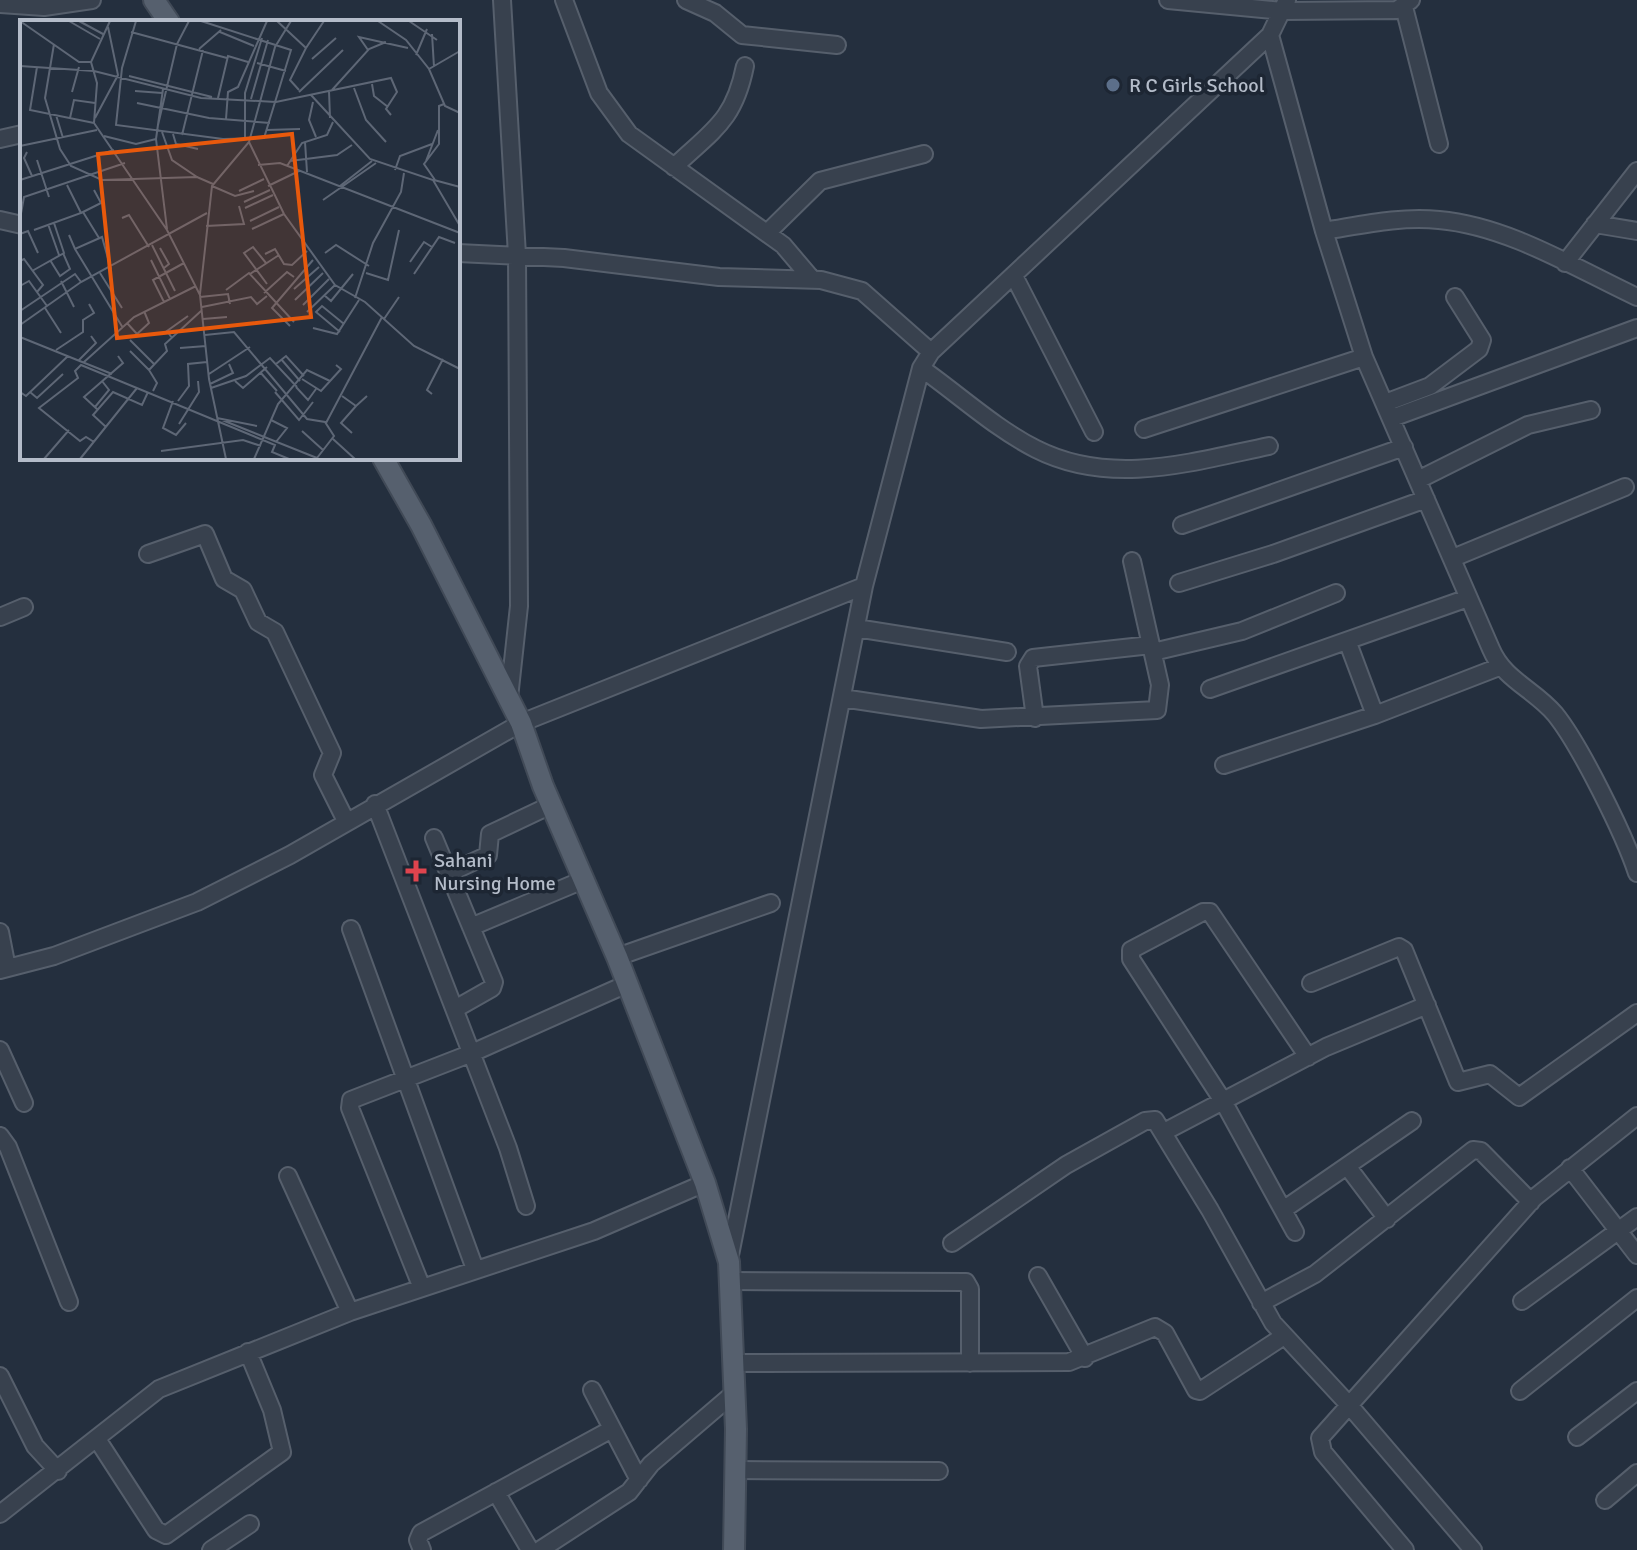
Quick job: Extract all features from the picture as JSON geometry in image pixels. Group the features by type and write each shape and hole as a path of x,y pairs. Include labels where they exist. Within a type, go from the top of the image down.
{"main road":[{"path":"154,0 168,20"},
{"path":"384,460 521,723 551,805 617,957 705,1183 729,1271 734,1363 734,1550"}],"street":[{"path":"0,4 44,7 92,0"},
{"path":"502,0 517,255 515,366 519,606 509,698"},
{"path":"564,0 581,53 612,114 629,134 790,250 811,278"},
{"path":"686,0 715,13 742,35 837,45"},
{"path":"1168,0 1397,10 1408,3 1439,144"},
{"path":"970,1363 970,1289 966,1282 729,1271 864,586 921,368 931,352 1270,35 1285,6"},
{"path":"1270,35 1324,231 1364,357 1468,598 1499,667 1540,698 1570,734 1636,866"},
{"path":"674,167 728,115 738,100 745,66"},
{"path":"0,139 20,134"},
{"path":"767,233 820,181 924,154"},
{"path":"1565,263 1637,171"},
{"path":"1324,231 1400,219 1440,220 1510,238 1637,297"},
{"path":"0,220 20,225"},
{"path":"1595,224 1637,231"},
{"path":"460,253 517,255 719,277 811,278 862,291 931,352"},
{"path":"1014,276 1094,432"},
{"path":"1388,411 1430,386 1479,349 1482,340 1455,297"},
{"path":"1388,411 1637,328"},
{"path":"1144,429 1364,357"},
{"path":"921,368 1034,448 1110,471 1143,470 1269,446"},
{"path":"1418,480 1528,425 1591,410"},
{"path":"1182,525 1404,447"},
{"path":"1453,558 1625,487"},
{"path":"1179,583 1273,554 1426,499"},
{"path":"148,554 205,534 224,579 243,590 258,622 275,632 332,753 323,775 346,821"},
{"path":"842,698 981,719 1157,710 1160,685 1132,561"},
{"path":"0,932 4,969 54,956 197,902 290,855 521,723 864,586"},
{"path":"1035,718 1028,666 1033,658 1152,649 1242,631 1336,593"},
{"path":"1210,689 1348,643 1468,598"},
{"path":"0,617 24,607"},
{"path":"856,628 1007,652"},
{"path":"1348,643 1375,715"},
{"path":"1224,765 1375,715 1499,667"},
{"path":"375,804 472,1053 526,1206"},
{"path":"449,873 488,855 490,834 551,805"},
{"path":"434,838 494,986 455,1009"},
{"path":"471,927 583,880"},
{"path":"617,957 771,903"},
{"path":"1295,1232 1223,1101 1131,959 1131,950 1203,912 1210,912 1308,1057"},
{"path":"351,929 475,1269"},
{"path":"1311,983 1399,947 1404,950 1458,1082 1490,1074 1519,1097 1637,1013"},
{"path":"422,1288 350,1108 353,1098 472,1053 627,984"},
{"path":"1164,1132 1308,1057 1427,1005"},
{"path":"0,1050 24,1103"},
{"path":"1405,1550 1319,1447 1323,1434 1531,1202 1637,1116"},
{"path":"952,1243 1066,1165 1145,1121 1155,1120 1261,1303 1284,1336 1349,1405 1473,1550"},
{"path":"1283,1210 1412,1121"},
{"path":"0,1136 14,1160 69,1302"},
{"path":"1261,1303 1315,1274 1473,1150 1481,1151 1531,1202"},
{"path":"1347,1166 1387,1219"},
{"path":"1570,1168 1637,1255"},
{"path":"288,1176 350,1312"},
{"path":"0,1514 159,1389 350,1312 594,1231 705,1183"},
{"path":"1522,1301 1637,1217"},
{"path":"1038,1276 1085,1358"},
{"path":"1520,1391 1637,1298"},
{"path":"734,1363 1049,1363 1085,1358 1159,1328 1196,1390 1204,1391 1284,1336"},
{"path":"97,1439 156,1530 166,1535 282,1452 272,1410 248,1352"},
{"path":"0,1376 35,1446 58,1471"},
{"path":"592,1390 639,1480"},
{"path":"1577,1437 1637,1391"},
{"path":"540,1550 629,1492 651,1464 734,1393"},
{"path":"422,1550 418,1540 421,1533 612,1429"},
{"path":"735,1470 939,1471"},
{"path":"1605,1500 1637,1473"},
{"path":"496,1492 530,1550"},
{"path":"211,1550 250,1524"}],"place":[{"name":"R C Girls School","path":"1113,85"},
{"name":"Sahani Nursing Home","path":"416,871"}]}
